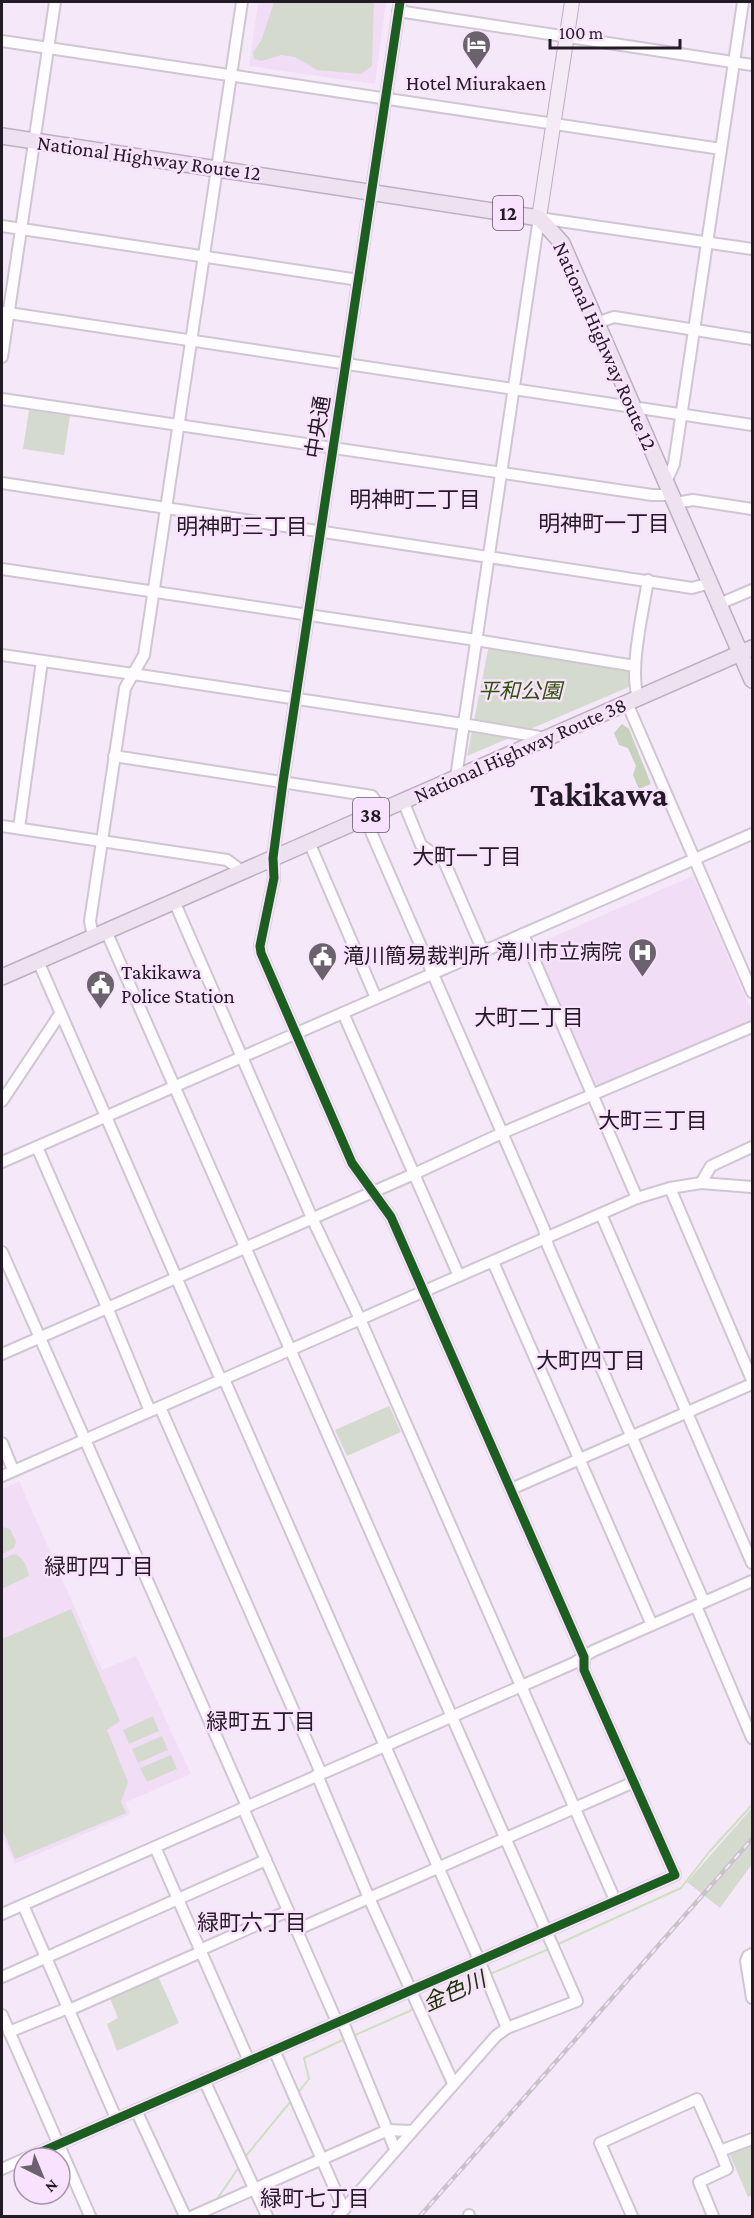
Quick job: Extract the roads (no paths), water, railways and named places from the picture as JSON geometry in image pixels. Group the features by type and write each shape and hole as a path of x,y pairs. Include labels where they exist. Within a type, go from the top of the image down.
{"highway":[{"name":"National Highway Route 12","path":"2,136 539,218 562,243 719,604 747,650 753,680"},
{"name":"National Highway Route 38","path":"2,977 747,650"}],"main road":[{"path":"539,218 572,2"}],"street":[{"path":"2,357 5,313 21,229 55,2"},
{"path":"242,2 144,655 125,688 90,921 100,934 175,1086 577,2001 507,2028 496,2036 341,2213"},
{"path":"671,493 743,2"},
{"path":"399,6 567,36 753,65"},
{"name":"中央通","path":"399,6 283,782 273,858 274,878 260,946 261,953 352,1163 391,1217 584,1657 584,1670 675,1875 615,1900"},
{"path":"2,41 721,150"},
{"path":"456,777 539,218 753,249"},
{"path":"2,226 359,280"},
{"path":"5,313 753,425"},
{"path":"596,323 614,317 753,339"},
{"path":"2,399 652,495 671,493 693,500 753,509"},
{"path":"2,483 692,588 710,583"},
{"path":"2,569 309,614 636,666"},
{"path":"648,580 632,701 695,860 753,992"},
{"path":"719,604 753,590"},
{"path":"2,655 463,724 546,739"},
{"path":"19,828 42,661"},
{"path":"114,756 372,796 382,810"},
{"path":"403,801 421,845 444,861 483,951"},
{"path":"365,818 632,1436 753,1738"},
{"path":"2,826 227,860 242,871"},
{"path":"2,1162 753,834"},
{"path":"309,842 376,998"},
{"path":"54,2146 615,1900 174,901"},
{"path":"523,934 637,1198"},
{"path":"38,961 507,2028"},
{"path":"343,1013 459,1276"},
{"path":"2,1101 60,1014"},
{"path":"2,1354 414,1174 502,1133 753,1027"},
{"path":"37,1147 319,1774 369,1898 453,2083"},
{"path":"701,1184 711,1166 753,1147"},
{"path":"2,1476 637,1198 669,1188 701,1184 752,1189"},
{"path":"511,1489 753,1382 669,1188"},
{"path":"601,1214 753,1563"},
{"path":"2,1252 245,1807 296,1930 395,2149"},
{"path":"493,1262 651,1625"},
{"path":"2,1443 13,1470"},
{"path":"2,1914 521,1686 651,1625 753,1581"},
{"path":"296,1930 507,1840 634,1782"},
{"path":"155,1847 249,2061"},
{"path":"2,1977 266,1860"},
{"path":"23,1905 116,2118"},
{"path":"9,2032 69,2009 288,1911"},
{"path":"753,1954 748,1956 746,1961 753,1998"},
{"path":"2,2015 90,2217"},
{"path":"274,2050 322,2159 341,2213"},
{"path":"204,2080 267,2217"},
{"path":"632,2217 600,2143 697,2099 726,2169 699,2182 713,2217"},
{"path":"136,2110 185,2217"},
{"path":"193,2217 387,2130 411,2131"},
{"path":"720,2151 753,2139"}],"waterway":[{"name":"金色川","path":"556,1945 681,1888 710,1851 752,1805"},
{"name":"金色川","path":"490,1974 551,1948"},
{"name":"金色川","path":"422,2006 482,1978"},
{"name":"金色川","path":"353,2036 414,2009"},
{"name":"金色川","path":"297,2094 309,2079 304,2058 345,2039"},
{"name":"金色川","path":"245,2157 291,2101"},
{"name":"金色川","path":"215,2202 239,2167"}],"railway":[{"path":"420,2216 752,1839"}],"place":[{"name":"Hotel Miurakaen","path":"476,70"},
{"name":"滝川市立病院","path":"643,978"},
{"name":"滝川簡易裁判所","path":"322,982"},
{"name":"Takikawa Police Station","path":"100,1010"}],"district":[{"name":"明神町二丁目","path":"415,499"},
{"name":"明神町一丁目","path":"604,523"},
{"name":"明神町三丁目","path":"242,526"},
{"name":"Takikawa","path":"599,794"},
{"name":"大町一丁目","path":"467,856"},
{"name":"大町二丁目","path":"529,1017"},
{"name":"大町三丁目","path":"653,1120"},
{"name":"大町四丁目","path":"591,1360"},
{"name":"緑町四丁目","path":"99,1566"},
{"name":"緑町五丁目","path":"261,1721"},
{"name":"緑町六丁目","path":"252,1922"},
{"name":"緑町七丁目","path":"315,2198"}],"park label":[{"name":"平和公園","path":"520,691"}]}
